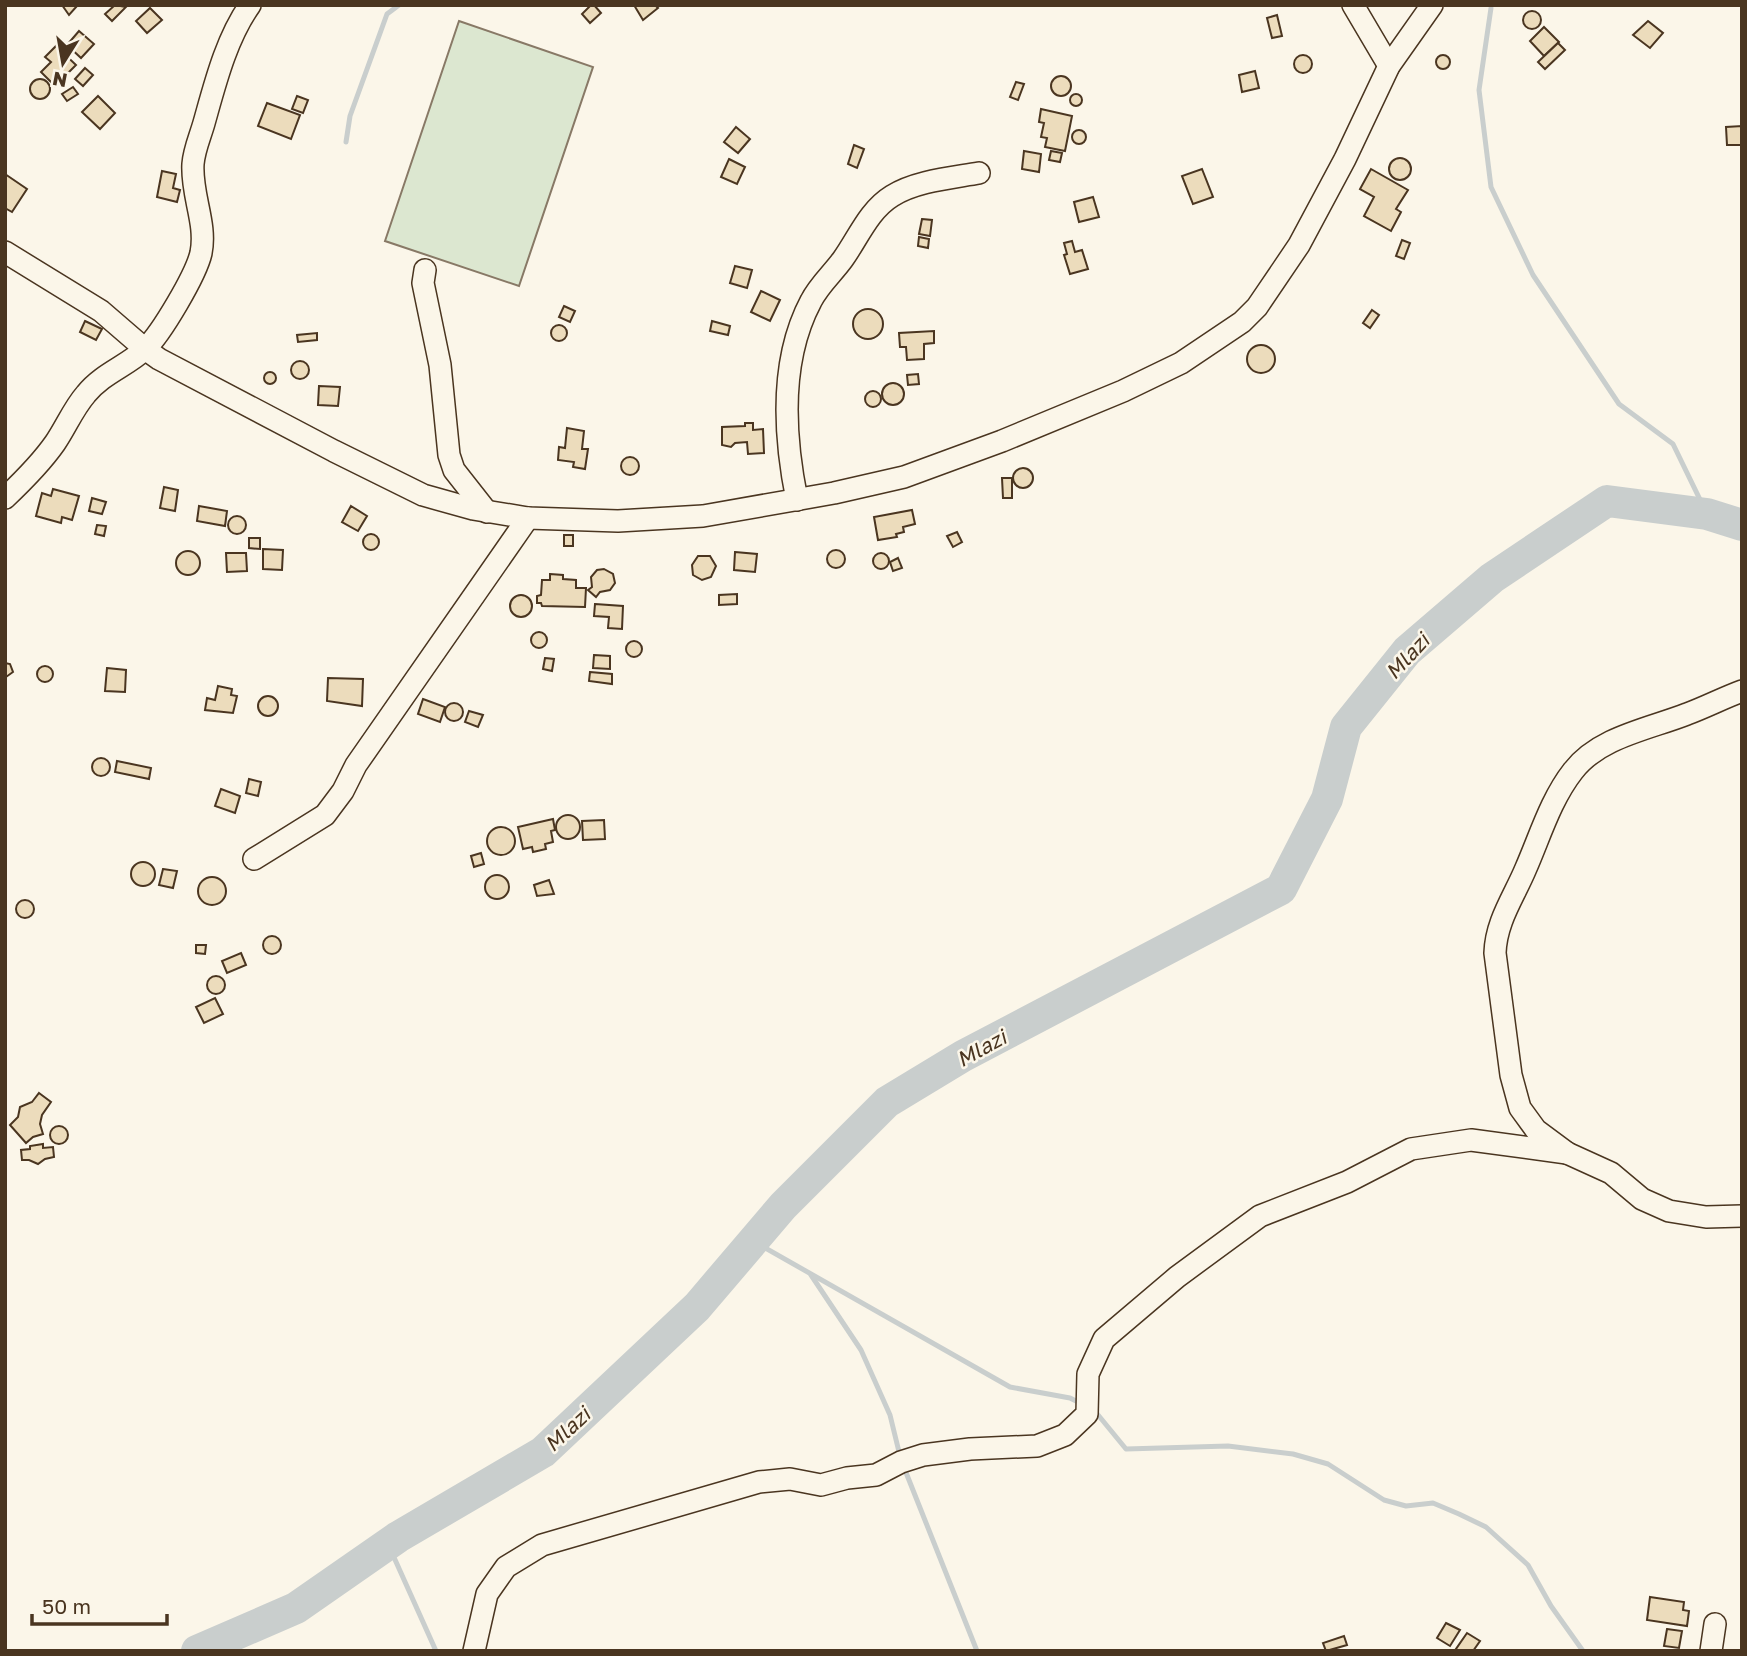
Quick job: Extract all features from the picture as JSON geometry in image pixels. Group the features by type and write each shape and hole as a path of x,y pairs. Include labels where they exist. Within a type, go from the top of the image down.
{"street":[{"path":"5,498 54,444 73,411 93,385 145,349 170,314 197,265 203,226 194,179 195,152 235,31 250,5"},
{"path":"1353,5 1389,66"},
{"path":"5,251 101,311 145,349 265,415 423,495 445,503 528,518 618,521 703,516 797,500 873,486 941,465 1123,391 1181,363 1222,337 1257,307 1300,245 1389,66 1432,5"},
{"path":"797,500 787,432 787,396 796,342 811,301 842,261 876,209 885,201 909,188 979,173"},
{"path":"425,270 423,283 440,365 449,455 454,470 487,512"},
{"path":"254,859 325,815 343,791 356,765 528,518"},
{"path":"1742,691 1686,715 1636,732 1603,747 1580,763 1556,799 1500,923 1495,940 1496,978 1511,1074 1520,1108 1530,1123 1567,1153 1611,1173 1642,1199 1670,1210 1706,1217 1742,1216"},
{"path":"474,1651 487,1594 506,1567 542,1545 759,1482 790,1479 821,1485 847,1478 876,1475 901,1462 923,1455 1037,1446 1065,1435 1087,1414 1088,1374 1104,1339 1177,1277 1260,1216 1347,1182 1411,1149 1471,1140 1567,1153"},
{"path":"1711,1651 1715,1624"}],"green space":[{"path":"459,21 593,67 519,286 385,241"}],"building":[{"path":"62,5 76,5 77,6 69,15"},
{"path":"115,5 126,7 112,21 105,14"},
{"path":"591,5 601,13 590,23 582,14"},
{"path":"634,5 655,5 658,8 643,20"},
{"path":"150,8 162,20 147,33 136,21"},
{"path":"1532,11 1538,14 1541,20 1538,26 1532,29 1526,26 1523,20 1526,14"},
{"path":"1277,15 1282,36 1272,38 1267,18"},
{"path":"1648,21 1663,33 1650,48 1633,35"},
{"path":"1544,27 1559,42 1544,56 1530,41"},
{"path":"79,31 94,44 81,58 67,45"},
{"path":"1558,43 1565,50 1545,69 1538,62"},
{"path":"56,46 76,65 55,86 41,72 51,62 45,57"},
{"path":"1303,55 1309,58 1312,64 1309,70 1303,73 1297,70 1294,64 1297,58"},
{"path":"1443,55 1448,57 1448,67 1443,69 1438,67 1436,62 1438,57"},
{"path":"85,68 93,75 83,86 75,79"},
{"path":"1255,71 1259,88 1242,92 1239,75"},
{"path":"1057,76 1065,76 1071,86 1065,96 1057,96 1051,90 1051,82"},
{"path":"36,79 44,79 50,89 44,99 36,99 30,93 30,85"},
{"path":"1016,82 1024,84 1018,100 1010,97"},
{"path":"73,87 78,94 67,101 62,94"},
{"path":"1071,95 1081,95 1081,105 1071,105"},
{"path":"98,96 115,113 100,129 82,112"},
{"path":"297,96 308,100 303,113 292,109"},
{"path":"267,103 300,115 291,139 258,126"},
{"path":"1041,109 1072,116 1065,151 1045,147 1047,138 1041,137 1044,123 1039,122"},
{"path":"1742,126 1742,145 1727,145 1726,127"},
{"path":"736,127 750,139 738,153 724,142"},
{"path":"1076,130 1082,130 1086,137 1082,144 1076,144 1072,140 1072,134"},
{"path":"854,145 864,149 857,168 848,164"},
{"path":"1024,151 1041,154 1039,172 1022,169"},
{"path":"1051,151 1062,153 1060,162 1049,160"},
{"path":"1400,158 1408,161 1411,169 1408,177 1400,180 1392,177 1389,169 1392,161"},
{"path":"729,159 745,167 737,184 721,177"},
{"path":"1202,169 1213,197 1193,204 1182,176"},
{"path":"1371,169 1408,190 1396,209 1401,212 1391,231 1364,216 1374,197 1360,189"},
{"path":"162,171 176,174 173,188 180,190 177,202 157,197"},
{"path":"5,174 27,189 12,212 5,208"},
{"path":"1093,197 1099,217 1079,222 1074,202"},
{"path":"922,219 932,220 930,236 919,234"},
{"path":"919,237 929,239 928,248 918,246"},
{"path":"1402,240 1410,243 1404,259 1396,256"},
{"path":"1072,241 1075,252 1082,250 1088,269 1070,274 1064,255 1067,254 1064,243"},
{"path":"735,266 752,270 747,288 730,283"},
{"path":"761,291 780,300 770,321 751,312"},
{"path":"564,306 575,311 570,322 559,317"},
{"path":"868,309 878,314 883,324 878,334 868,339 858,334 853,324 858,314"},
{"path":"1372,310 1379,315 1370,328 1363,323"},
{"path":"85,321 102,329 96,340 80,332"},
{"path":"712,321 730,326 728,335 710,331"},
{"path":"559,325 565,327 565,339 559,341 553,339 551,333 553,327"},
{"path":"934,331 934,343 924,344 924,359 907,360 906,347 900,347 899,333"},
{"path":"317,333 317,340 298,342 297,335"},
{"path":"1261,345 1271,349 1275,359 1271,369 1261,373 1251,369 1247,359 1251,349"},
{"path":"296,361 304,361 309,370 307,377 296,379 291,374 291,366"},
{"path":"270,372 276,378 270,384 264,378"},
{"path":"918,374 919,384 908,385 907,375"},
{"path":"893,383 901,386 904,394 901,402 893,405 885,402 882,394 885,386"},
{"path":"319,386 340,387 338,406 318,405"},
{"path":"873,391 881,399 873,407 865,399"},
{"path":"745,423 753,423 753,430 763,429 764,453 748,454 747,442 735,443 731,447 722,445 722,427 745,426"},
{"path":"567,428 584,431 582,449 588,449 585,469 573,467 574,462 558,460 559,447 565,448"},
{"path":"630,457 638,462 639,466 634,474 630,475 622,470 621,466 626,458"},
{"path":"1019,468 1027,468 1033,478 1027,488 1019,488 1013,482 1013,474"},
{"path":"1002,478 1012,478 1012,498 1003,498"},
{"path":"164,487 178,490 175,511 160,508"},
{"path":"53,489 79,496 72,520 62,517 61,523 36,516 42,493 51,496"},
{"path":"92,498 106,502 102,514 89,511"},
{"path":"199,506 227,511 225,526 197,521"},
{"path":"351,506 367,516 358,531 342,522"},
{"path":"912,510 915,524 903,527 904,532 896,534 897,537 878,540 874,517"},
{"path":"237,516 243,519 246,525 243,531 237,534 231,531 228,525 231,519"},
{"path":"97,525 106,526 104,536 95,534"},
{"path":"957,532 962,542 953,547 947,536"},
{"path":"368,534 374,534 379,542 377,548 368,550 363,545 363,539"},
{"path":"564,535 573,535 573,546 564,546"},
{"path":"249,538 260,538 260,549 249,548"},
{"path":"263,549 283,550 282,570 263,569"},
{"path":"836,550 842,553 845,559 842,565 836,568 830,565 827,559 830,553"},
{"path":"188,551 199,558 200,563 193,574 188,575 177,568 176,563 183,552"},
{"path":"735,552 757,554 755,572 734,570"},
{"path":"226,553 246,553 247,571 227,572"},
{"path":"881,553 887,555 887,567 881,569 875,567 873,561 875,555"},
{"path":"698,556 710,556 716,566 711,577 702,580 693,575 692,565"},
{"path":"898,558 902,568 893,571 890,562"},
{"path":"604,569 613,574 615,583 610,590 600,592 596,597 588,590 592,587 591,577 597,570"},
{"path":"550,574 576,580 576,588 586,588 585,607 542,606 537,603 537,596 541,595 542,580 550,580"},
{"path":"737,594 737,604 719,605 719,595"},
{"path":"521,595 529,598 532,606 529,614 521,617 513,614 510,606 513,598"},
{"path":"595,604 623,606 622,629 608,628 609,617 594,616"},
{"path":"539,632 547,640 539,648 531,640"},
{"path":"634,641 642,649 634,657 626,649"},
{"path":"594,655 610,656 610,669 593,668"},
{"path":"545,658 554,659 552,671 543,669"},
{"path":"5,663 10,664 13,672 6,677"},
{"path":"45,666 51,668 51,680 45,682 39,680 37,674 39,668"},
{"path":"107,668 126,670 125,692 105,691"},
{"path":"590,672 612,674 612,684 589,681"},
{"path":"328,678 363,679 362,706 327,701"},
{"path":"218,686 232,689 231,695 237,696 233,713 205,710 207,698 215,700"},
{"path":"264,696 272,696 278,706 272,716 264,716 258,710 258,702"},
{"path":"423,699 445,707 440,722 418,714"},
{"path":"450,703 458,703 463,712 461,719 450,721 445,716 445,708"},
{"path":"469,711 483,715 478,727 465,722"},
{"path":"101,758 107,761 110,767 107,773 101,776 95,773 92,767 95,761"},
{"path":"117,761 151,768 149,779 115,772"},
{"path":"249,779 261,782 258,796 246,793"},
{"path":"221,789 240,796 235,813 215,806"},
{"path":"568,815 579,822 580,827 573,838 568,839 557,832 556,827 563,816"},
{"path":"553,819 553,842 545,844 546,849 533,852 532,847 523,849 518,827"},
{"path":"604,820 605,839 583,840 582,821"},
{"path":"501,827 511,831 515,841 511,851 501,855 491,851 487,841 491,831"},
{"path":"481,853 484,864 474,867 471,856"},
{"path":"143,862 152,865 155,874 152,883 143,886 134,883 131,874 134,865"},
{"path":"163,869 177,871 173,888 159,885"},
{"path":"497,875 505,879 509,887 505,895 497,899 489,895 485,887 489,879"},
{"path":"212,877 222,881 226,891 222,901 212,905 202,901 198,891 202,881"},
{"path":"549,880 554,894 537,896 534,885"},
{"path":"21,900 29,900 34,909 32,916 21,918 16,913 16,905"},
{"path":"272,936 278,939 281,945 278,951 272,954 266,951 263,945 266,939"},
{"path":"196,945 206,945 205,954 196,953"},
{"path":"241,953 246,965 227,973 222,961"},
{"path":"216,976 222,979 225,985 222,991 216,994 210,991 207,985 210,979"},
{"path":"215,998 223,1014 204,1023 196,1007"},
{"path":"39,1093 51,1102 42,1115 40,1124 43,1134 26,1143 10,1125 18,1117 20,1107 32,1102"},
{"path":"59,1126 65,1129 68,1135 65,1141 59,1144 53,1141 50,1135 53,1129"},
{"path":"43,1144 43,1148 53,1147 54,1157 38,1164 22,1160 21,1150"},
{"path":"1650,1597 1684,1602 1683,1610 1689,1611 1687,1626 1647,1620"},
{"path":"1446,1623 1460,1630 1450,1646 1437,1638"},
{"path":"1667,1629 1682,1631 1679,1648 1664,1646"},
{"path":"1467,1633 1480,1641 1473,1651 1458,1651 1456,1649"},
{"path":"1344,1636 1347,1645 1326,1651 1323,1643"}],"waterway":[{"path":"346,142 350,116 387,14 399,5"},
{"path":"1491,8 1479,90 1491,187 1533,275 1619,404 1673,444 1707,514"},
{"name":"Mlazi","path":"197,1651 296,1608 398,1537 543,1452 697,1307 783,1206 887,1102 963,1056 1281,889 1327,799 1346,727 1407,651 1492,578 1607,501 1707,514 1742,525"},
{"path":"753,1241 1010,1387 1070,1398 1082,1404"},
{"path":"811,1275 861,1350 890,1415 900,1456"},
{"path":"1094,1410 1126,1449 1228,1446 1293,1454 1328,1464 1384,1500 1406,1506 1433,1503 1486,1527 1528,1565 1551,1606 1583,1651"},
{"path":"903,1465 977,1651"},
{"path":"388,1544 436,1651"}]}
